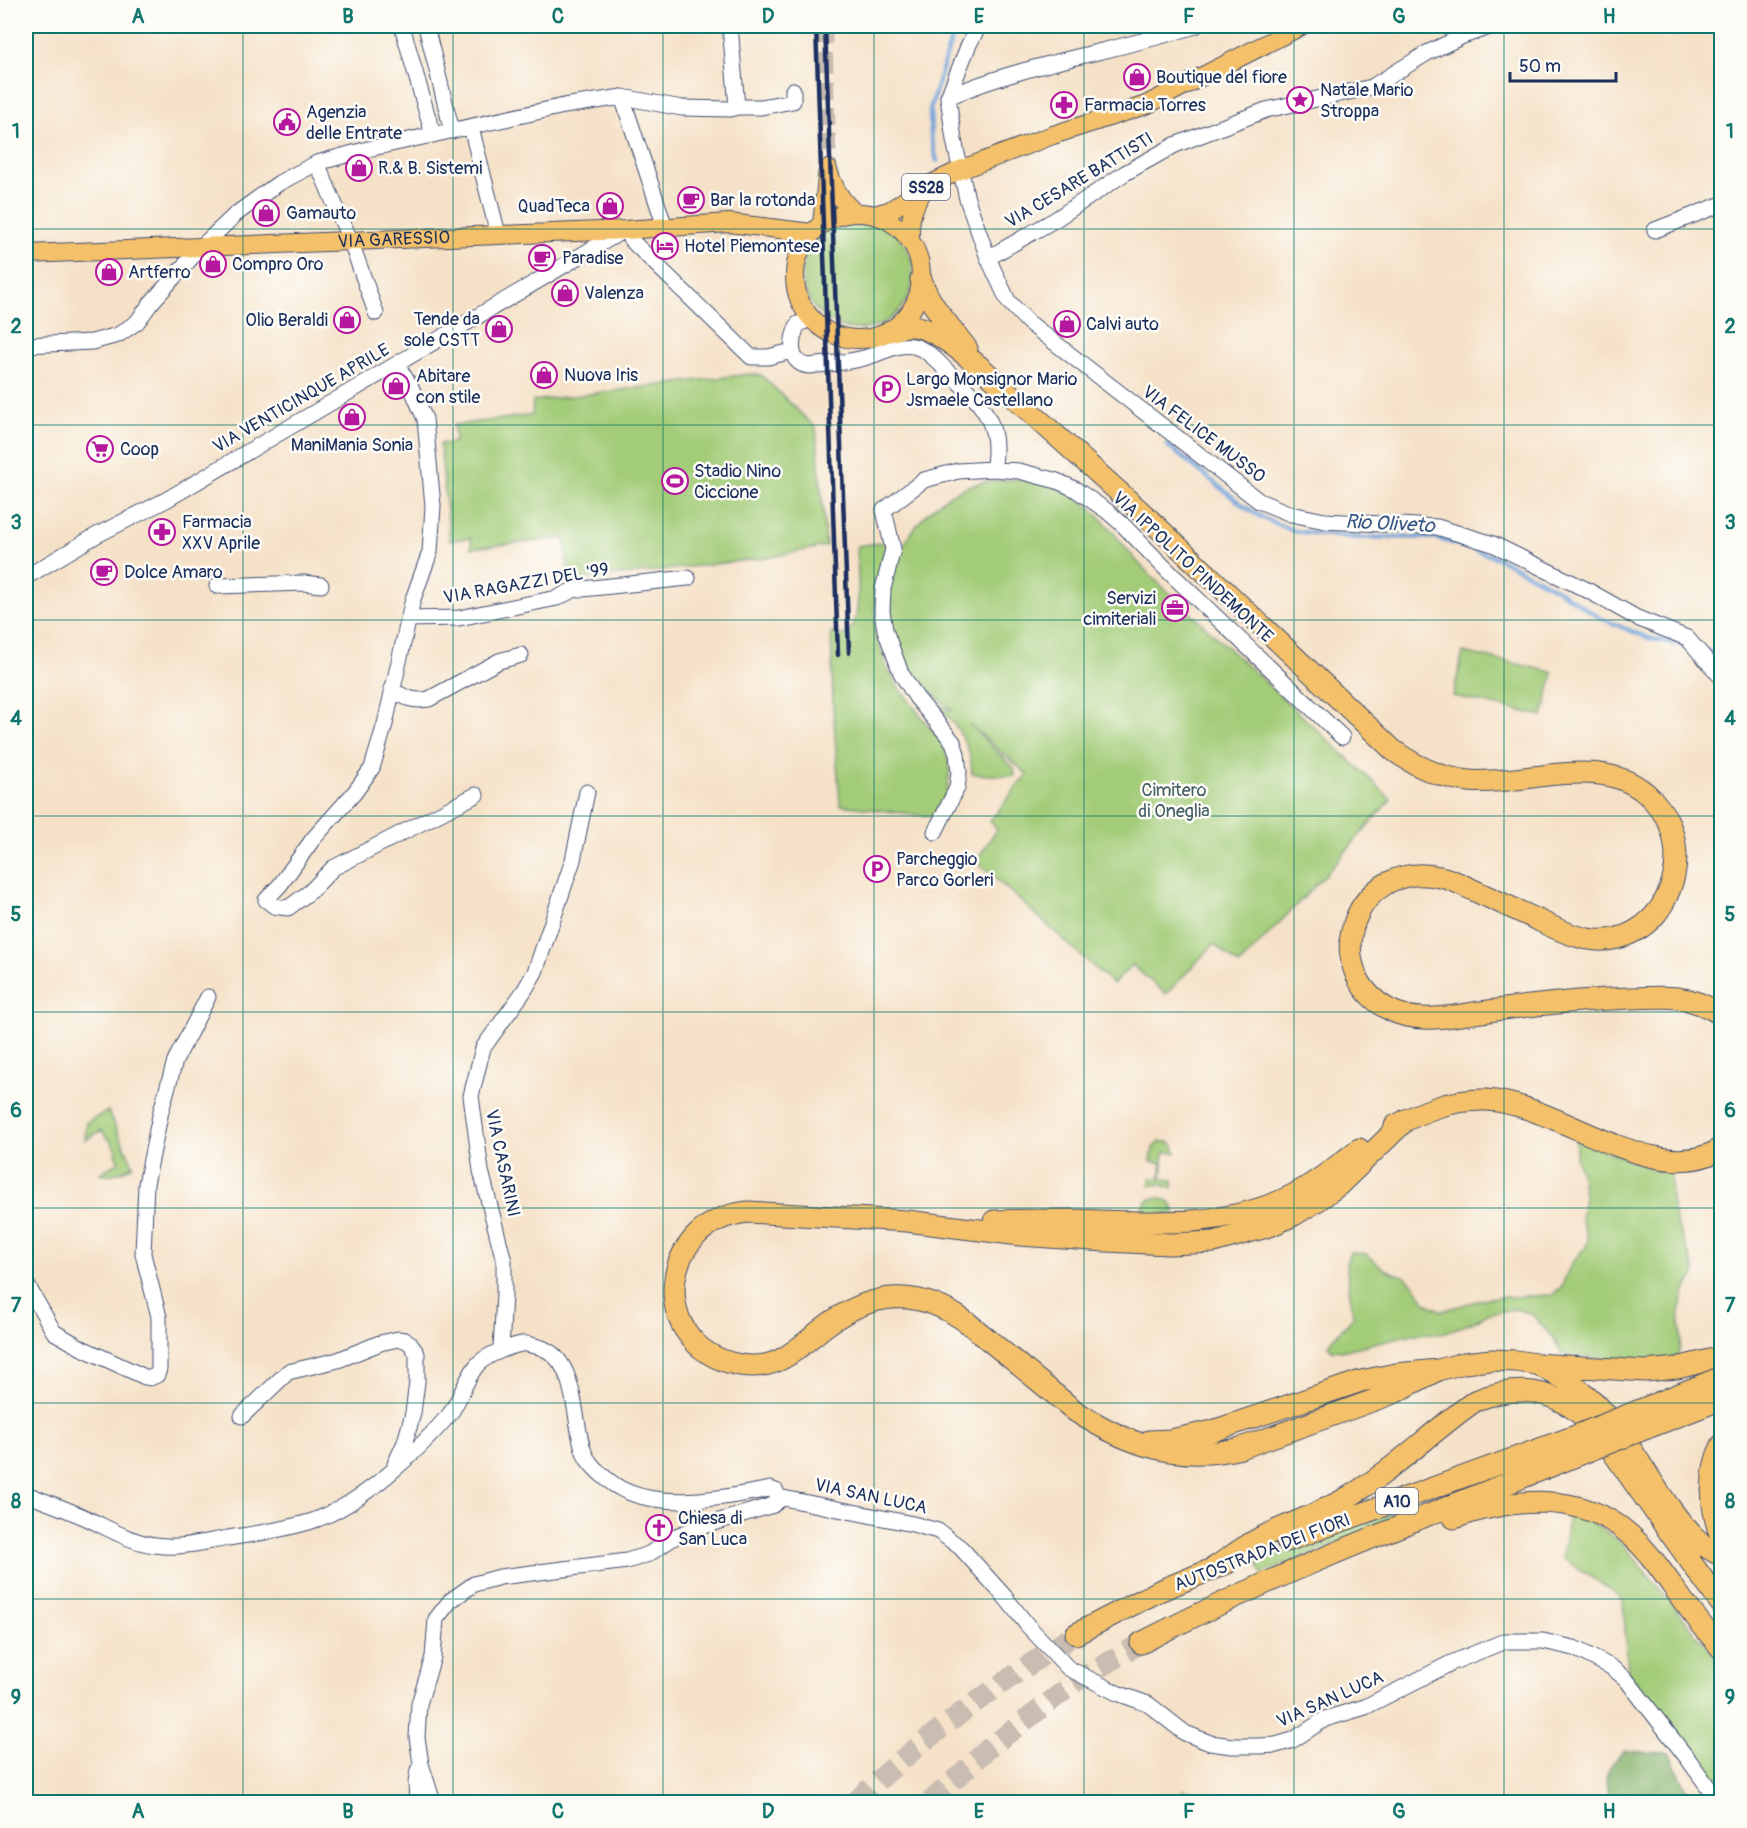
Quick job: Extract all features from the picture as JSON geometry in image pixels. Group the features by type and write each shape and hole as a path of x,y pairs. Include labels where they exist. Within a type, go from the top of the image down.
{"highway":[{"path":"921,279 925,293 931,302 979,366"},
{"path":"890,332 909,325 927,330 979,366 1149,519 1393,750 1411,763 1443,775 1472,781 1576,773 1611,775 1638,786 1665,814 1672,830 1676,857 1675,876 1670,890 1658,913 1649,922 1637,931 1613,939 1602,941 1588,939 1562,931 1448,878 1418,874 1384,884 1364,901 1351,934 1353,964 1365,988 1377,1000 1388,1009 1402,1014 1429,1018 1605,999 1660,997 1694,1001 1722,1015"},
{"path":"1722,1148 1686,1161 1658,1159 1512,1104 1487,1100 1449,1103 1406,1120 1339,1185 1294,1215 1270,1226 1214,1242 1170,1244 1106,1241 1020,1235 907,1221 735,1213 715,1220 697,1234 681,1257 674,1293 680,1319 697,1344 707,1352 733,1363 760,1366 784,1359 854,1307 897,1297 926,1300 953,1312 968,1323 1075,1410 1103,1428 1134,1441 1170,1440 1197,1434 1361,1381 1396,1374 1438,1370 1464,1363 1491,1360 1516,1361 1645,1371 1677,1368 1722,1357"},
{"path":"1536,1364 1582,1391 1599,1408 1680,1520 1702,1544 1722,1556"},
{"name":"AUTOSTRADA DEI FIORI","path":"1141,1643 1276,1578 1372,1539 1722,1377"},
{"path":"1215,1567 1245,1546 1266,1535 1308,1518 1349,1497 1380,1477 1475,1401 1507,1391 1525,1391 1540,1393 1557,1400 1583,1416 1722,1605"},
{"name":"AUTOSTRADA DEI FIORI","path":"1076,1634 1215,1567 1583,1443 1722,1399"},
{"path":"1722,1445 1714,1472 1713,1495 1722,1539"},
{"path":"1372,1539 1425,1528 1463,1515 1520,1502 1552,1502 1579,1506 1605,1517 1629,1533 1651,1556 1692,1614 1722,1649"}],"main road":[{"name":"SS28","path":"874,215 889,212 927,186 960,170 1053,135 1146,105 1301,26"},
{"path":"817,229 828,170 842,202 855,213"},
{"name":"SS28","path":"910,240 910,218 927,186"},
{"path":"855,213 874,215 894,224 910,240 917,252 921,266 921,279 917,300 906,318 890,332 862,340 848,339 834,335 811,319 801,303 796,286 796,267 801,249 817,229 838,216 855,213"},
{"name":"VIA GARESSIO","path":"26,254 624,230 729,223 786,231 817,229"},
{"path":"761,226 780,238 796,267"}],"street":[{"path":"402,26 433,135"},
{"path":"426,26 452,131"},
{"path":"730,26 737,107"},
{"path":"948,97 969,44 979,26"},
{"path":"948,97 1000,77 1150,40 1195,26"},
{"name":"VIA CESARE BATTISTI","path":"988,258 1056,219 1125,173 1174,146 1266,110 1372,87 1427,53 1463,36 1493,26"},
{"path":"26,345 92,342 118,336 137,322 200,248 236,214 279,183 317,163 564,106 622,97 662,105 730,110 737,107 761,107 793,101 793,90"},
{"path":"622,97 665,227"},
{"name":"VIA FELICE MUSSO","path":"948,97 967,199 988,258 1008,301 1028,322 1259,501 1291,514 1326,521 1437,527 1493,543 1587,590 1636,618 1687,638 1722,678"},
{"path":"471,127 498,234"},
{"path":"317,163 351,242 376,313"},
{"path":"1655,230 1722,204"},
{"path":"624,230 634,243 751,357 768,357 792,351"},
{"name":"VIA VENTICINQUE APRILE","path":"26,577 77,546 166,500 624,230"},
{"path":"811,319 798,324 793,334 792,351 801,366 863,358 899,346 914,346 928,353 972,394 987,413 996,441 993,469"},
{"path":"397,365 411,387 425,419 433,506 430,552 413,598 385,724 372,768 266,900 274,906 288,908 311,891 333,868 476,795"},
{"name":"VIA IPPOLITO PINDEMONTE","path":"935,832 957,788 957,754 953,742 916,697 901,673 885,630 883,589 892,549 884,510 924,480 958,471 993,469 1019,471 1057,481 1075,489 1107,511 1342,737"},
{"name":"VIA RAGAZZI DEL '99","path":"408,619 459,618 557,598 573,590 688,578"},
{"path":"217,586 304,583 321,585"},
{"path":"392,689 407,698 429,699 499,662 521,655"},
{"name":"VIA CASARINI","path":"501,1350 504,1261 482,1171 471,1111 471,1096 483,1048 535,972 573,860 588,792"},
{"path":"26,1283 54,1332 82,1348 145,1377 150,1378 156,1375 159,1369 159,1317 143,1254 146,1184 161,1111 175,1061 208,997"},
{"path":"242,1416 288,1372 338,1360 380,1343 398,1339 405,1340 410,1343 417,1354 417,1382 413,1413 405,1442 391,1472"},
{"name":"VIA SAN LUCA","path":"501,1350 524,1344 542,1347 557,1356 565,1369 576,1409 584,1453 608,1481 622,1489 635,1494 691,1501 770,1489 776,1491 778,1497 938,1531 961,1548 1028,1626 1068,1668 1117,1693 1148,1704 1185,1733 1210,1743 1260,1746 1276,1745 1293,1740 1325,1719 1365,1707 1451,1663 1505,1641 1543,1641 1574,1648 1611,1667 1625,1678 1719,1803"},
{"path":"26,1494 127,1538 155,1545 184,1545 244,1536 315,1520 354,1500 391,1472 450,1413 479,1363 501,1350"},
{"path":"433,1803 421,1764 417,1737 419,1704 433,1657 436,1619 450,1600 474,1584 500,1577 627,1561 649,1554 676,1536 773,1505 778,1497"},
{"path":"417,1803 416,1783 421,1764"}],"green space":[{"path":"858,219 879,223 897,235 909,253 913,274 909,295 897,313 879,325 858,329 837,325 819,313 807,295 803,274 807,253 819,235 837,223"},
{"path":"749,374 761,375 816,428 826,546 766,558 570,581 564,538 471,548 471,538 450,540 440,444 455,442 454,425 532,415 533,401"},
{"name":"Cimitero di Oneglia","path":"1016,479 1059,489 1072,495 1094,511 1148,573 1391,799 1327,873 1239,965 1214,944 1166,994 1132,965 1113,984 976,861 997,829 990,821 1027,774 969,724 1014,768 1015,776 972,774 966,745 952,721 939,706 953,711 914,674 895,635 889,599 891,580 896,561 916,526 929,511 961,489 984,482"},
{"path":"887,542 875,586 875,633 888,670 899,688 942,743 947,755 950,769 947,792 934,817 840,805 833,707 831,632 841,636 853,625 858,595 857,546"},
{"path":"1463,652 1553,672 1543,716 1453,696"},
{"path":"108,1111 133,1165 113,1174 100,1173 119,1162 109,1138 107,1139 102,1130 85,1140 87,1122"},
{"path":"1576,1139 1658,1171 1672,1172 1673,1212 1696,1273 1681,1304 1680,1346 1676,1357 1653,1363 1562,1355 1554,1339 1532,1314 1516,1309 1490,1313 1471,1323 1440,1334 1424,1333 1403,1336 1342,1351 1332,1350 1328,1346 1353,1316 1346,1263 1350,1252 1367,1254 1384,1269 1405,1277 1413,1284 1426,1303 1442,1311 1487,1298 1552,1295 1561,1287 1571,1264 1587,1245 1588,1239 1581,1219 1584,1196 1576,1158"},
{"path":"1160,1142 1169,1142 1174,1146 1176,1153 1164,1152 1162,1179 1173,1180 1173,1188 1158,1184 1149,1186 1150,1178 1160,1179 1162,1163 1151,1162 1153,1148"},
{"path":"1158,1197 1169,1201 1176,1213 1139,1217 1146,1203"},
{"path":"1448,1493 1451,1497 1262,1574 1257,1561"},
{"path":"1569,1514 1577,1515 1599,1527 1622,1543 1721,1664 1721,1796 1703,1765 1628,1672 1623,1601 1611,1590 1562,1558"},
{"path":"1624,1751 1669,1753 1688,1792 1701,1802 1610,1802 1606,1785 1607,1774 1612,1764"},
{"path":"1183,1790 1225,1799 1225,1802 1180,1802"}],"waterway":[{"name":"Rio Oliveto","path":"937,161 931,138 930,110 952,36 958,26"},
{"name":"Rio Oliveto","path":"1167,445 1245,507 1263,518 1294,531 1356,538 1435,538 1464,546 1500,559 1558,590 1600,618 1648,638 1690,647"},
{"name":"Rio Oliveto","path":"1704,650 1722,654"}],"tunnel":[{"path":"823,26 828,169"},
{"path":"855,1802 961,1713 1076,1634"},
{"path":"930,1802 989,1748 1077,1681 1141,1643"}],"railway":[{"path":"816,26 838,655"},
{"path":"825,26 849,653"}],"place":[{"name":"Boutique del fiore","path":"1137,77"},
{"name":"Natale Mario Stroppa","path":"1300,100"},
{"name":"Farmacia Torres","path":"1064,105"},
{"name":"Agenzia delle Entrate","path":"287,122"},
{"name":"R.& B. Sistemi","path":"359,168"},
{"name":"Bar la rotonda","path":"691,200"},
{"name":"QuadTeca","path":"610,206"},
{"name":"Gamauto","path":"266,213"},
{"name":"Hotel Piemontese","path":"665,246"},
{"name":"Paradise","path":"542,258"},
{"name":"Compro Oro","path":"213,264"},
{"name":"Artferro","path":"109,272"},
{"name":"Valenza","path":"565,293"},
{"name":"Olio Beraldi","path":"347,320"},
{"name":"Calvi auto","path":"1067,324"},
{"name":"Tende da sole CSTT","path":"499,329"},
{"name":"Nuova Iris","path":"544,375"},
{"name":"Abitare con stile","path":"396,386"},
{"name":"Largo Monsignor Mario Jsmaele Castellano","path":"887,389"},
{"name":"ManiMania Sonia","path":"352,417"},
{"name":"Coop","path":"100,449"},
{"name":"Stadio Nino Ciccione","path":"675,481"},
{"name":"Farmacia XXV Aprile","path":"162,532"},
{"name":"Dolce Amaro","path":"104,572"},
{"name":"Servizi cimiteriali","path":"1175,608"},
{"name":"Parcheggio Parco Gorleri","path":"877,869"},
{"name":"Chiesa di San Luca","path":"659,1528"}]}
